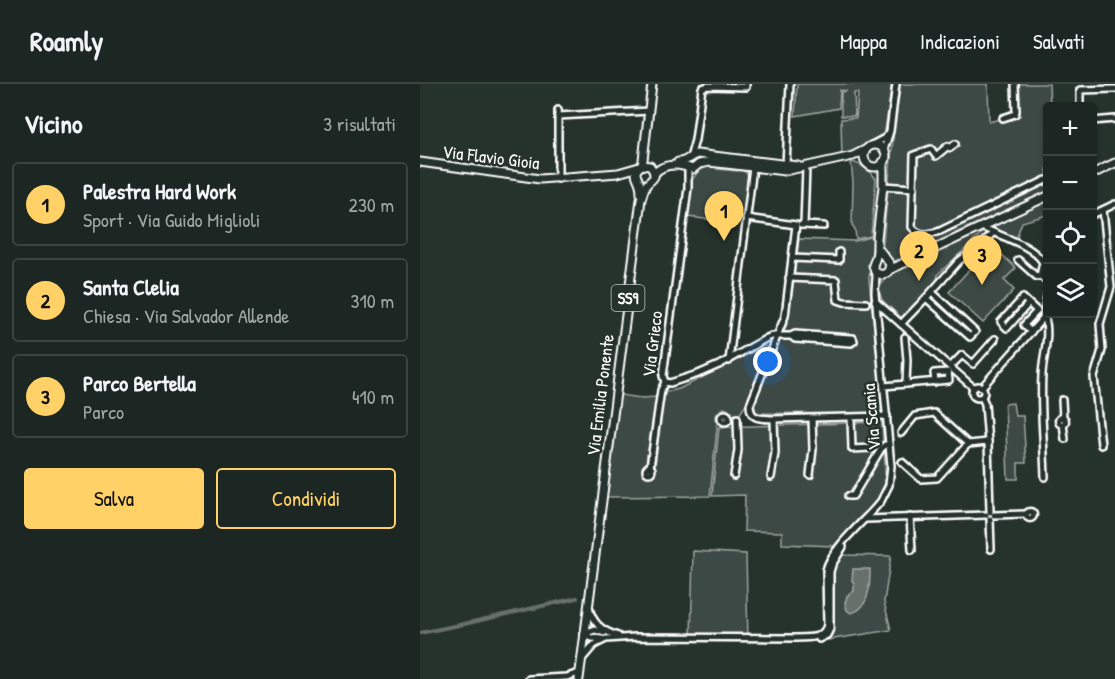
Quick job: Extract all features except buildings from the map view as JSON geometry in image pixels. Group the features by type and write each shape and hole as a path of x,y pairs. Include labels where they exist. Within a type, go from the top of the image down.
{"main road":[{"path":"618,173 646,183 653,179 646,166 653,84"},
{"path":"646,166 653,84"},
{"path":"688,162 694,154 698,154 785,171 846,158 869,147 879,146 884,150"},
{"path":"869,147 864,155 868,163 880,174 883,183"},
{"name":"Via Scania","path":"874,270 873,265 885,262 877,247 884,150"},
{"path":"698,154 702,158 699,165"},
{"path":"846,158 856,158 878,166 883,162"},
{"name":"Via Flavio Gioia","path":"420,162 540,179 618,173"},
{"path":"618,173 661,163 688,162"},
{"path":"688,162 693,169 709,162 806,167"},
{"path":"1097,172 1115,163"},
{"path":"638,180 636,172 646,166"},
{"name":"SS9","path":"638,180 641,199"},
{"name":"SS9","path":"641,199 646,185 650,182"},
{"path":"874,270 882,275 885,262 898,265 908,262 952,241 988,229 1043,198"},
{"name":"Via Emilia Ponente","path":"589,595 641,199"},
{"name":"SS9","path":"579,676 589,595"}],"street":[{"path":"786,165 790,84"},
{"name":"Via Scania","path":"884,150 896,84"},
{"path":"1003,118 1015,114 1015,84"},
{"path":"688,188 688,162 695,140 702,88 746,85"},
{"path":"1080,102 1080,90 1115,89"},
{"path":"558,178 558,113 649,111"},
{"path":"1097,120 1115,119"},
{"path":"869,147 888,135"},
{"path":"695,140 698,154"},
{"path":"955,144 950,148 948,146 936,156 931,149 914,155 912,227 916,232 928,234 940,231 1043,181"},
{"path":"729,361 753,164"},
{"path":"688,188 692,174 699,165"},
{"path":"804,225 806,167"},
{"path":"883,183 914,188"},
{"name":"Via Grieco","path":"650,467 661,390 665,382 663,376 688,188"},
{"path":"1097,213 1115,204"},
{"path":"1101,446 1094,377 1102,350 1100,324 1111,287 1104,210"},
{"path":"746,218 796,225 824,226"},
{"path":"796,225 785,316 750,405 752,413 756,418 774,419 887,416"},
{"path":"901,324 958,261 976,249 988,229 1027,247 1041,258 1043,266 1040,276"},
{"path":"792,258 839,260 839,252"},
{"path":"1018,260 1037,277 1043,279"},
{"name":"Via Scania","path":"584,634 596,639 818,639 828,634 831,626 831,568 851,534 881,501 891,476 874,270"},
{"path":"876,283 882,275"},
{"path":"789,278 836,280 838,300 866,303"},
{"path":"926,298 970,337 975,332 932,292"},
{"path":"1028,304 1007,328 1001,322 1023,298 1037,311 1024,325 1031,332"},
{"path":"875,301 974,388"},
{"path":"974,388 982,387 1043,318"},
{"path":"1045,318 1047,333 1042,375 1045,477"},
{"path":"760,342 764,337 780,328"},
{"path":"665,382 684,379 729,361 767,338 795,334 853,338 854,342 851,344 795,339 791,336"},
{"path":"905,338 906,384"},
{"path":"950,367 962,355 973,364 995,339"},
{"path":"760,342 773,346"},
{"path":"884,387 935,382"},
{"path":"982,387 984,392 982,397 986,404 991,549"},
{"path":"974,388 972,392 974,396 982,397"},
{"path":"1062,400 1065,439"},
{"path":"729,419 752,413"},
{"path":"901,433 915,416 934,413 968,444"},
{"path":"734,476 738,450 737,418"},
{"path":"810,475 813,449 812,418"},
{"path":"851,418 852,449 871,448"},
{"path":"771,477 775,453 774,419"},
{"path":"1043,422 1062,421"},
{"path":"902,462 921,478 937,478 968,444 988,442"},
{"path":"848,496 853,496 881,449 889,445"},
{"path":"872,512 884,518"},
{"path":"866,519 1026,514"},
{"path":"910,518 912,550"},
{"name":"Via Scania","path":"589,595 590,613 593,620 605,631 618,636"},
{"name":"Via Scania","path":"584,634 597,630 607,634 635,638"},
{"path":"581,660 594,645 606,639"},
{"path":"529,679 579,676"}],"shaded area":[{"path":"797,84 892,84 885,130 882,136 870,141 855,157 842,159 841,119 856,118 858,93 854,93 855,116 841,116 841,92 847,91 840,90 839,108 795,116"},
{"path":"900,84 988,84 989,122 1020,116 1019,84 1049,84 1050,102 1043,102 1043,193 895,261 882,252"},
{"path":"851,162 865,168 876,179 871,236 856,239 852,225"},
{"path":"707,166 737,171 737,168 748,175 742,223 687,217 692,180"},
{"path":"1043,202 1043,216 1022,222 1016,239 992,227"},
{"path":"982,233 938,274 937,280 903,319 882,300 877,291 893,272"},
{"path":"873,238 869,279 883,414 756,412 754,405 788,321 799,239 855,241"},
{"path":"999,252 1016,268 1004,280 1014,290 983,323 949,292 976,262 983,269"},
{"path":"765,346 768,349 740,414 734,417 730,415 732,412 724,408 716,416 717,428 710,496 601,497 614,394 641,398 657,397 644,475 654,476 663,393 679,389"},
{"path":"1013,403 1015,416 1023,416 1026,463 1018,463 1018,479 1008,479 1005,404"},
{"path":"882,422 885,487 878,501 859,518 838,545 843,555 891,556 884,602 891,630 827,640 827,567 834,546 782,544 782,532 744,531 745,495 712,496 719,427"},
{"path":"693,551 746,554 748,641 691,641"},
{"path":"853,569 870,569 870,582 868,595 862,607 851,613 847,610 845,603 847,596 854,591"}],"waterway":[{"path":"420,633 577,598"}],"place":[{"name":"Palestra Hard Work","path":"724,241"},
{"name":"Santa Clelia","path":"919,281"},
{"name":"Parco Bertella","path":"982,285"}]}
